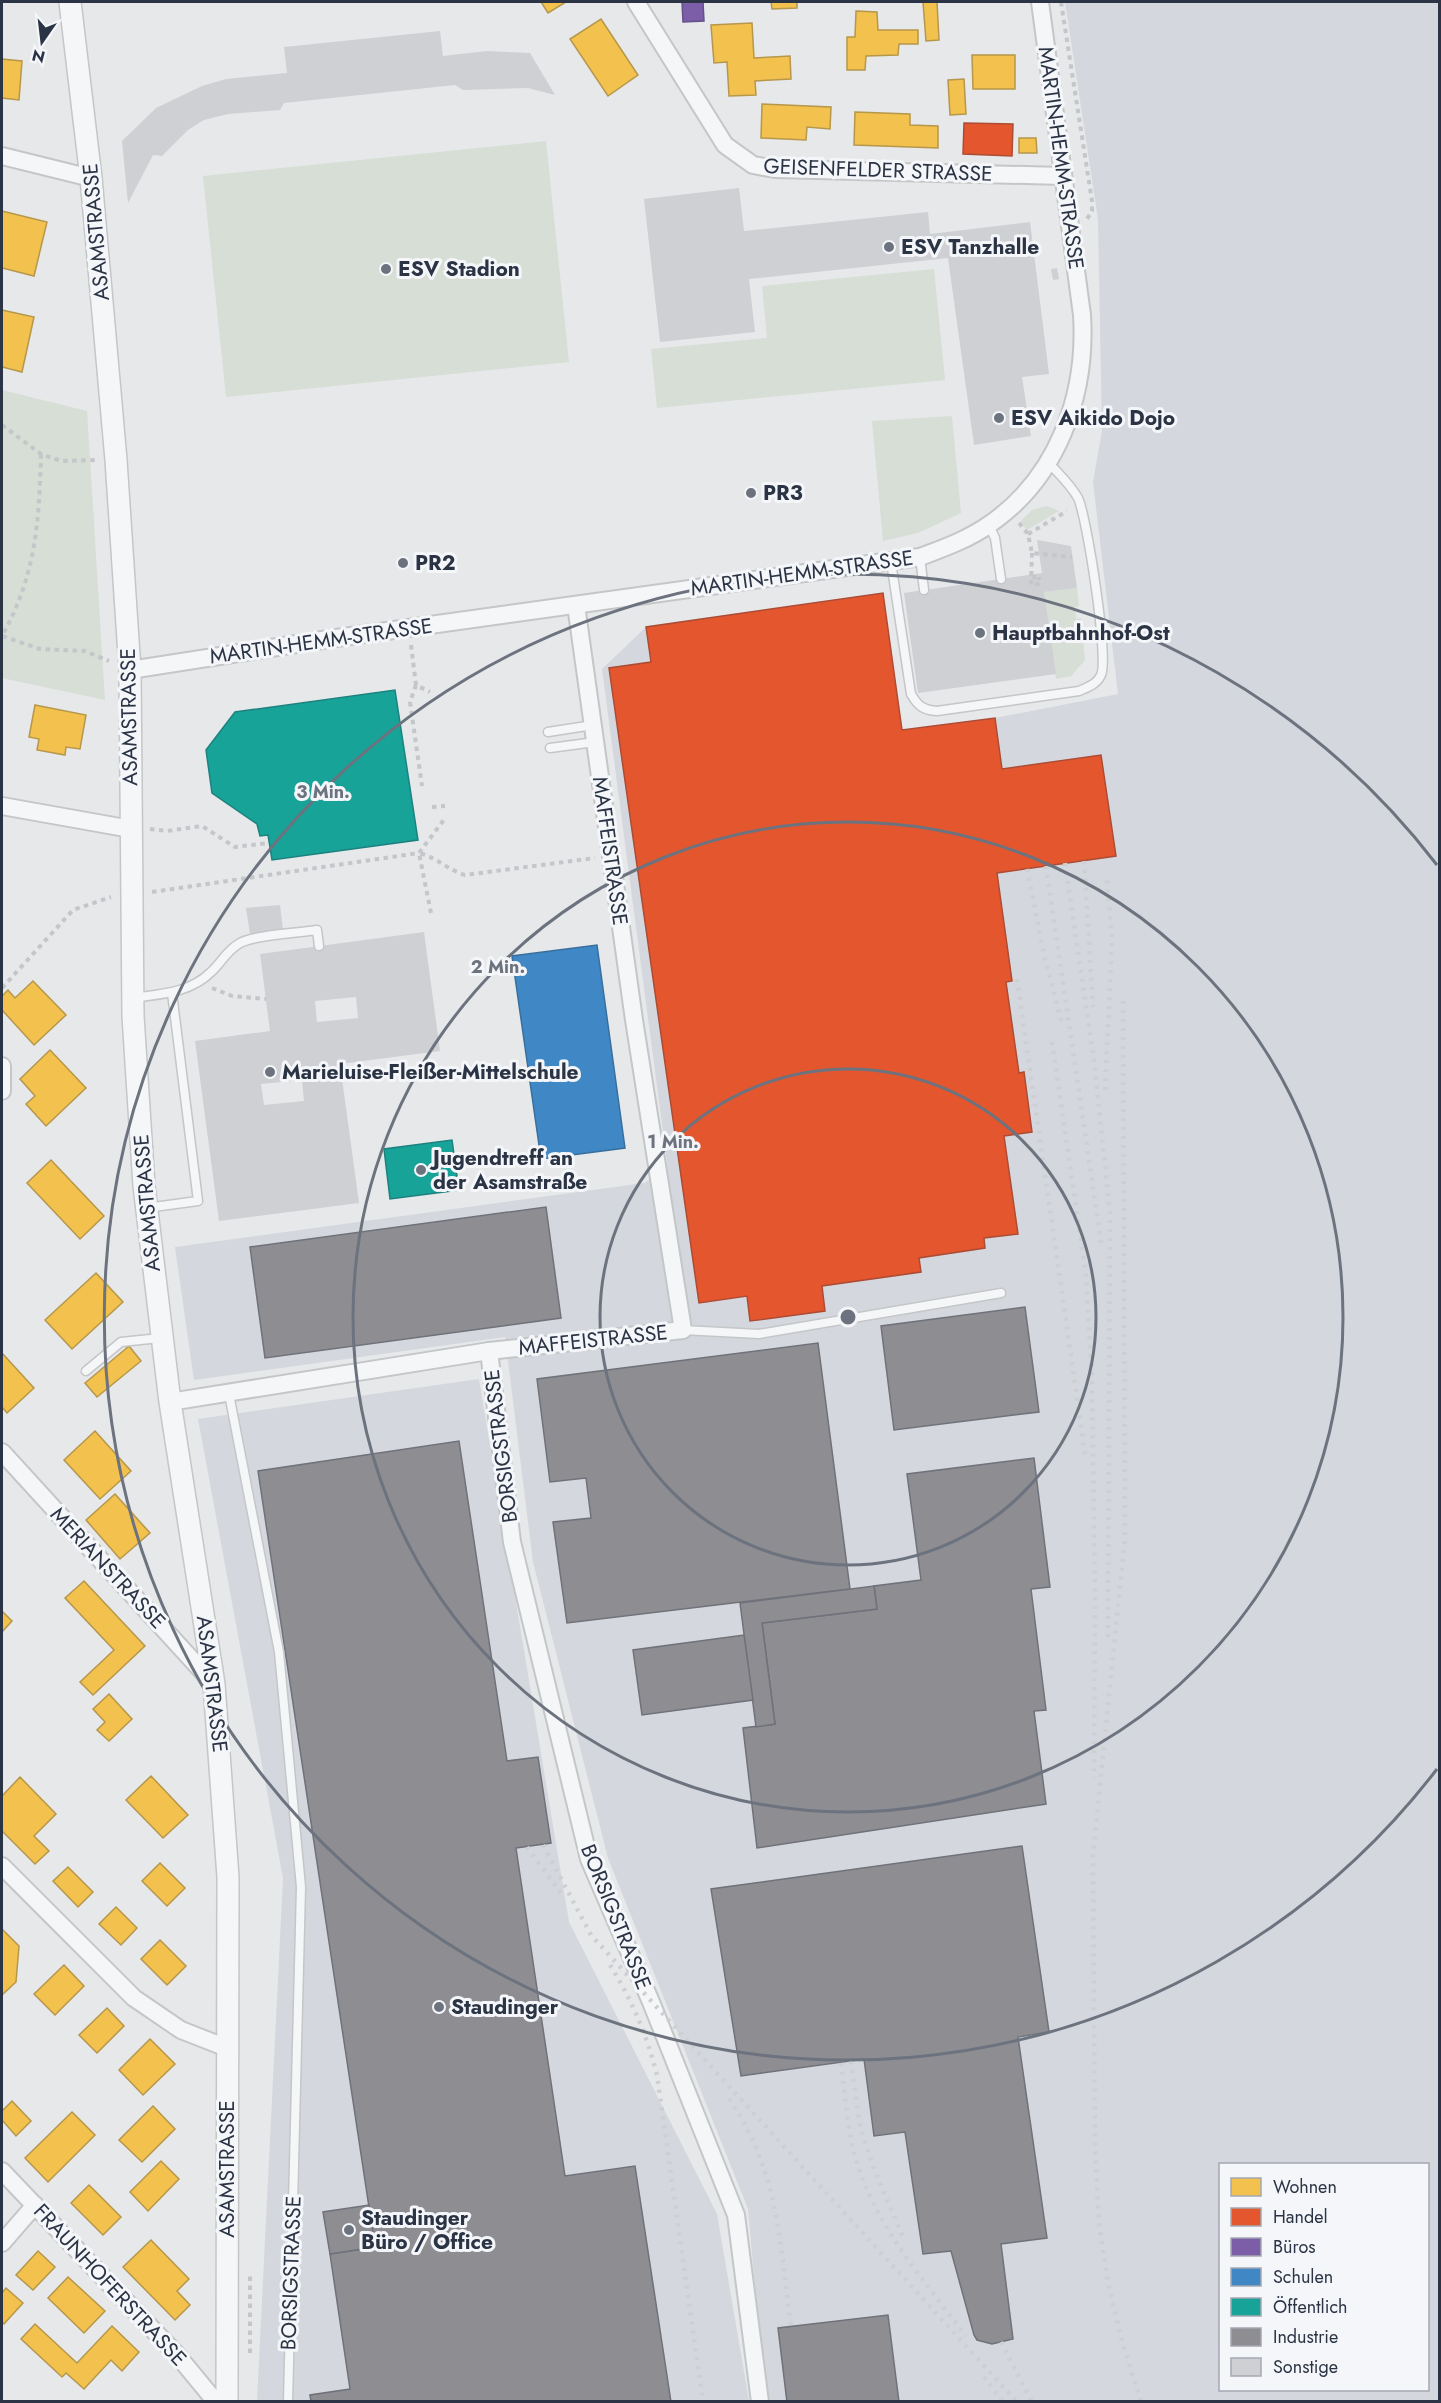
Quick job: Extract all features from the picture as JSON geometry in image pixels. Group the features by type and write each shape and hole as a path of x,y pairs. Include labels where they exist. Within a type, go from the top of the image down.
{"street":[{"name":"ASAMSTRASSE","path":"70,2 91,178 116,460 129,670 133,998 146,1208 170,1402 214,1684 228,1877 227,2402"},
{"name":"GEISENFELDER STRASSE","path":"636,2 725,145 753,165 775,169 1063,176"},
{"name":"MARTIN-HEMM-STRASSE","path":"129,670 408,628 891,562 920,557 961,541 989,525 1013,507 1049,463 1064,434 1079,385 1083,337 1040,2"},
{"path":"2,156 91,178"},
{"name":"MAFFEISTRASSE","path":"170,1402 489,1351 684,1330 611,856 576,605"},
{"path":"2,806 131,829"},
{"path":"2,1066 2,1091"},
{"name":"BORSIGSTRASSE","path":"489,1351 512,1542 589,1858 651,2002 736,2215 760,2402"},
{"name":"MERIANSTRASSE","path":"2,1452 214,1684"},
{"path":"2,1866 134,1998 181,2030 227,2048"},
{"name":"FRAUNHOFERSTRASSE","path":"2,2171 178,2356 216,2402"},
{"path":"2,2243 35,2205"}],"lane":[{"path":"891,562 911,694 917,705 926,711 1079,691 1092,686 1101,676 1104,648 1084,518 1077,497 1049,463"},
{"path":"989,525 994,538 1001,579"},
{"path":"920,557 924,590"},
{"path":"548,732 594,734"},
{"path":"550,748 594,734"},
{"path":"133,998 172,993 198,982 211,972 226,952 242,941 317,930 319,946"},
{"path":"146,1208 198,1201 172,993"},
{"path":"684,1330 759,1334 1001,1293"},
{"path":"86,1371 121,1342 161,1338"},
{"name":"BORSIGSTRASSE","path":"229,1394 279,1652 301,1887 288,2402"}],"path":[{"path":"1061,2 1092,201 1088,218 1070,226"},
{"path":"2,425 41,454 60,460 116,460"},
{"path":"41,454 31,570 18,608 2,636 40,649 84,651 108,660"},
{"path":"1028,534 1067,511"},
{"path":"1016,520 1028,534 1032,553 1031,585 1040,584 1039,577"},
{"path":"1032,553 1072,557"},
{"path":"408,628 416,685 410,702 422,786"},
{"path":"416,685 430,692"},
{"path":"432,807 445,806"},
{"path":"419,853 446,817"},
{"path":"131,829 167,831 202,826 235,847 269,843"},
{"path":"419,853 427,882 431,914"},
{"path":"147,892 419,853 430,855 452,872 465,875 611,856"},
{"path":"2,988 73,910 107,898"},
{"path":"198,982 232,996 266,999"}],"shaded area":[{"path":"1065,2 1439,2 1439,2401 765,2401 748,2209 608,1858 533,1562 505,1337 194,1380 175,1247 644,1183 668,1170 602,669 646,627 883,593 902,730 995,718 1118,694 1093,482 1102,431 1098,219"},
{"name":"ESV Stadion","path":"546,141 569,362 226,397 203,176"},
{"path":"934,269 945,380 657,408 651,349 767,338 762,286"},
{"path":"2,390 87,411 105,700 2,678"},
{"path":"952,416 961,513 918,533 883,541 872,421"},
{"path":"1047,506 1059,511 1027,530 1020,522 1032,510"},
{"path":"1077,588 1079,606 1075,607 1076,619 1081,618 1085,660 1071,676 1056,679 1044,592"},
{"name":"Staudinger","path":"479,1379 569,1922 717,2214 749,2401 257,2401 283,1878 198,1419"}],"building: Wohnen":[{"path":"541,2 566,2 548,13"},
{"path":"771,2 797,2 797,8 772,9"},
{"path":"923,2 937,2 939,40 926,41"},
{"path":"856,11 877,12 878,30 918,30 918,44 899,44 898,55 866,56 865,70 847,70 847,37 855,37"},
{"path":"601,19 638,75 608,96 570,39"},
{"path":"752,23 754,58 790,56 791,79 755,81 756,95 729,96 727,62 714,63 711,25"},
{"path":"972,55 1015,55 1015,89 973,89"},
{"path":"2,59 22,61 19,100 2,98"},
{"path":"964,79 966,114 950,115 948,80"},
{"path":"762,104 831,107 830,129 807,127 806,140 761,138"},
{"path":"855,112 910,114 910,125 938,126 938,148 854,145"},
{"path":"1019,138 1036,138 1037,153 1019,153"},
{"path":"2,211 47,222 34,276 2,268"},
{"path":"2,310 34,317 22,372 2,367"},
{"path":"35,705 86,715 80,749 66,747 65,755 37,750 39,739 29,737"},
{"path":"33,981 66,1015 34,1045 2,1010 2,996 8,990 15,998"},
{"path":"50,1050 86,1088 46,1126 26,1104 35,1096 20,1079"},
{"path":"51,1160 104,1216 80,1239 27,1183"},
{"path":"96,1273 123,1302 72,1349 45,1320"},
{"path":"129,1346 141,1361 97,1397 85,1383"},
{"path":"2,1353 34,1388 7,1413 2,1407"},
{"path":"95,1431 131,1471 100,1499 64,1460"},
{"path":"115,1494 150,1533 120,1559 86,1520"},
{"path":"84,1581 145,1646 93,1695 80,1682 114,1650 65,1598"},
{"path":"2,1611 12,1621 2,1632"},
{"path":"109,1694 132,1719 109,1741 97,1730 105,1722 93,1709"},
{"path":"151,1776 188,1815 163,1838 126,1800"},
{"path":"20,1777 56,1814 34,1836 49,1851 35,1864 2,1831 2,1796"},
{"path":"160,1863 185,1888 167,1906 142,1881"},
{"path":"68,1867 93,1892 78,1907 53,1881"},
{"path":"116,1907 137,1928 121,1945 99,1924"},
{"path":"2,1929 19,1946 16,1982 2,1995"},
{"path":"160,1940 186,1966 167,1985 141,1959"},
{"path":"64,1965 84,1986 55,2015 34,1994"},
{"path":"107,2008 124,2026 97,2053 79,2035"},
{"path":"150,2039 175,2064 143,2095 119,2070"},
{"path":"12,2101 31,2121 16,2136 2,2120 2,2111"},
{"path":"153,2106 175,2129 142,2162 119,2140"},
{"path":"72,2112 95,2135 48,2182 25,2158"},
{"path":"161,2161 179,2179 148,2211 130,2192"},
{"path":"89,2185 121,2217 103,2235 71,2203"},
{"path":"151,2240 189,2279 177,2291 190,2305 175,2320 123,2267"},
{"path":"38,2251 55,2267 33,2290 16,2275"},
{"path":"68,2277 105,2311 84,2333 48,2298"},
{"path":"6,2288 23,2303 4,2324 2,2322 2,2293"},
{"path":"35,2324 77,2363 112,2326 139,2352 122,2371 111,2360 84,2389 66,2373 62,2377 21,2339"}],"building: Handel":[{"path":"964,123 1013,124 1012,156 963,154"},
{"path":"883,593 902,730 995,718 1002,769 1101,755 1116,856 997,873 1012,981 1006,982 1019,1073 1024,1072 1032,1132 1004,1136 1018,1234 984,1238 985,1248 919,1258 921,1272 822,1286 825,1311 750,1321 747,1296 699,1303 609,668 651,662 646,627"}],"building: Büros":[{"path":"682,2 703,2 704,21 683,22"}],"building: Schulen":[{"path":"597,945 625,1148 541,1159 512,956"}],"building: Öffentlich":[{"path":"395,690 418,840 272,860 268,835 260,836 257,824 212,793 206,750 235,712"},
{"name":"Jugendtreff an der Asamstraße","path":"452,1140 459,1190 390,1199 384,1149"}],"building: Industrie":[{"path":"546,1207 561,1318 265,1358 250,1247"},
{"path":"1025,1307 1039,1412 894,1430 881,1326"},
{"path":"818,1343 850,1589 567,1623 553,1522 591,1518 586,1478 550,1482 537,1379"},
{"name":"Staudinger","path":"459,1441 507,1761 538,1757 551,1843 516,1848 565,2176 635,2166 671,2402 311,2402 310,2395 350,2389 330,2254 375,2247 258,1471"},
{"path":"1034,1458 1050,1587 1031,1589 1046,1710 1034,1711 1046,1804 757,1848 743,1728 775,1724 762,1623 877,1609 874,1586 921,1580 907,1474"},
{"path":"874,1586 877,1609 762,1623 775,1724 756,1727 740,1603"},
{"path":"744,1635 753,1700 642,1715 633,1650"},
{"path":"1022,1846 1049,2032 1018,2037 1047,2238 1001,2244 1013,2339 992,2344 977,2340 974,2335 951,2251 923,2254 905,2132 874,2136 864,2059 741,2076 711,1889"},
{"name":"Staudinger Büro / Office","path":"369,2205 375,2247 330,2254 323,2212"},
{"path":"888,2315 899,2402 787,2402 778,2328"}],"building: Sonstige":[{"path":"440,31 443,56 487,51 530,53 555,95 528,88 463,90 455,85 284,103 280,110 228,114 204,120 188,130 162,156 153,155 128,203 122,141 156,108 202,86 226,79 287,73 284,47"},
{"path":"739,188 744,231 928,212 930,234 1030,222 1049,374 1022,377 1031,436 974,445 948,258 749,279 755,332 660,342 644,199"},
{"path":"1057,268 1059,279 1053,280 1051,269"},
{"name":"Hauptbahnhof-Ost","path":"1037,540 1071,546 1077,588 1044,592 1056,674 918,693 904,593 1042,573"},
{"path":"280,905 283,930 250,934 246,908"},
{"name":"Marieluise-Fleißer-Mittelschule","path":"424,932 440,1051 340,1064 359,1203 219,1221 195,1041 270,1031 260,954","holes":["356,997 358,1018 317,1022 315,1001","302,1080 304,1101 264,1105 261,1084"]}],"railway":[{"path":"1084,861 1093,1007"},
{"path":"1065,863 1094,1061 1110,1212 1108,1637"},
{"path":"1046,866 1102,1249"},
{"path":"1027,869 1044,955 1063,1027"},
{"path":"1105,1090 1112,940 1107,880"},
{"path":"1017,979 1085,1454"},
{"path":"1123,1001 1125,1538 1093,1855 1095,2148 1099,2224 1108,2283 1122,2341 1141,2402"},
{"path":"1052,1042 1086,1275 1092,1379 1095,1598 1094,1778"},
{"path":"543,1845 591,1935 1017,2402"},
{"path":"527,1847 561,1893"},
{"path":"610,1965 638,2018 657,2075 703,2402"},
{"path":"851,2061 860,2126 873,2167 904,2239"},
{"path":"841,2063 852,2144 870,2197 898,2246 966,2336"},
{"path":"729,2099 746,2126 768,2181 780,2238 791,2327"},
{"path":"1001,2342 1032,2402"},
{"path":"984,2377 1003,2402"}],"place":[{"name":"ESV Tanzhalle","path":"889,247"},
{"name":"ESV Stadion","path":"386,269"},
{"name":"ESV Aikido Dojo","path":"999,418"},
{"name":"PR3","path":"751,493"},
{"name":"PR2","path":"403,563"},
{"name":"Hauptbahnhof-Ost","path":"980,633"},
{"name":"Marieluise-Fleißer-Mittelschule","path":"270,1072"},
{"name":"Jugendtreff an der Asamstraße","path":"421,1170"},
{"name":"Staudinger","path":"439,2007"},
{"name":"Staudinger Büro / Office","path":"349,2230"}]}
